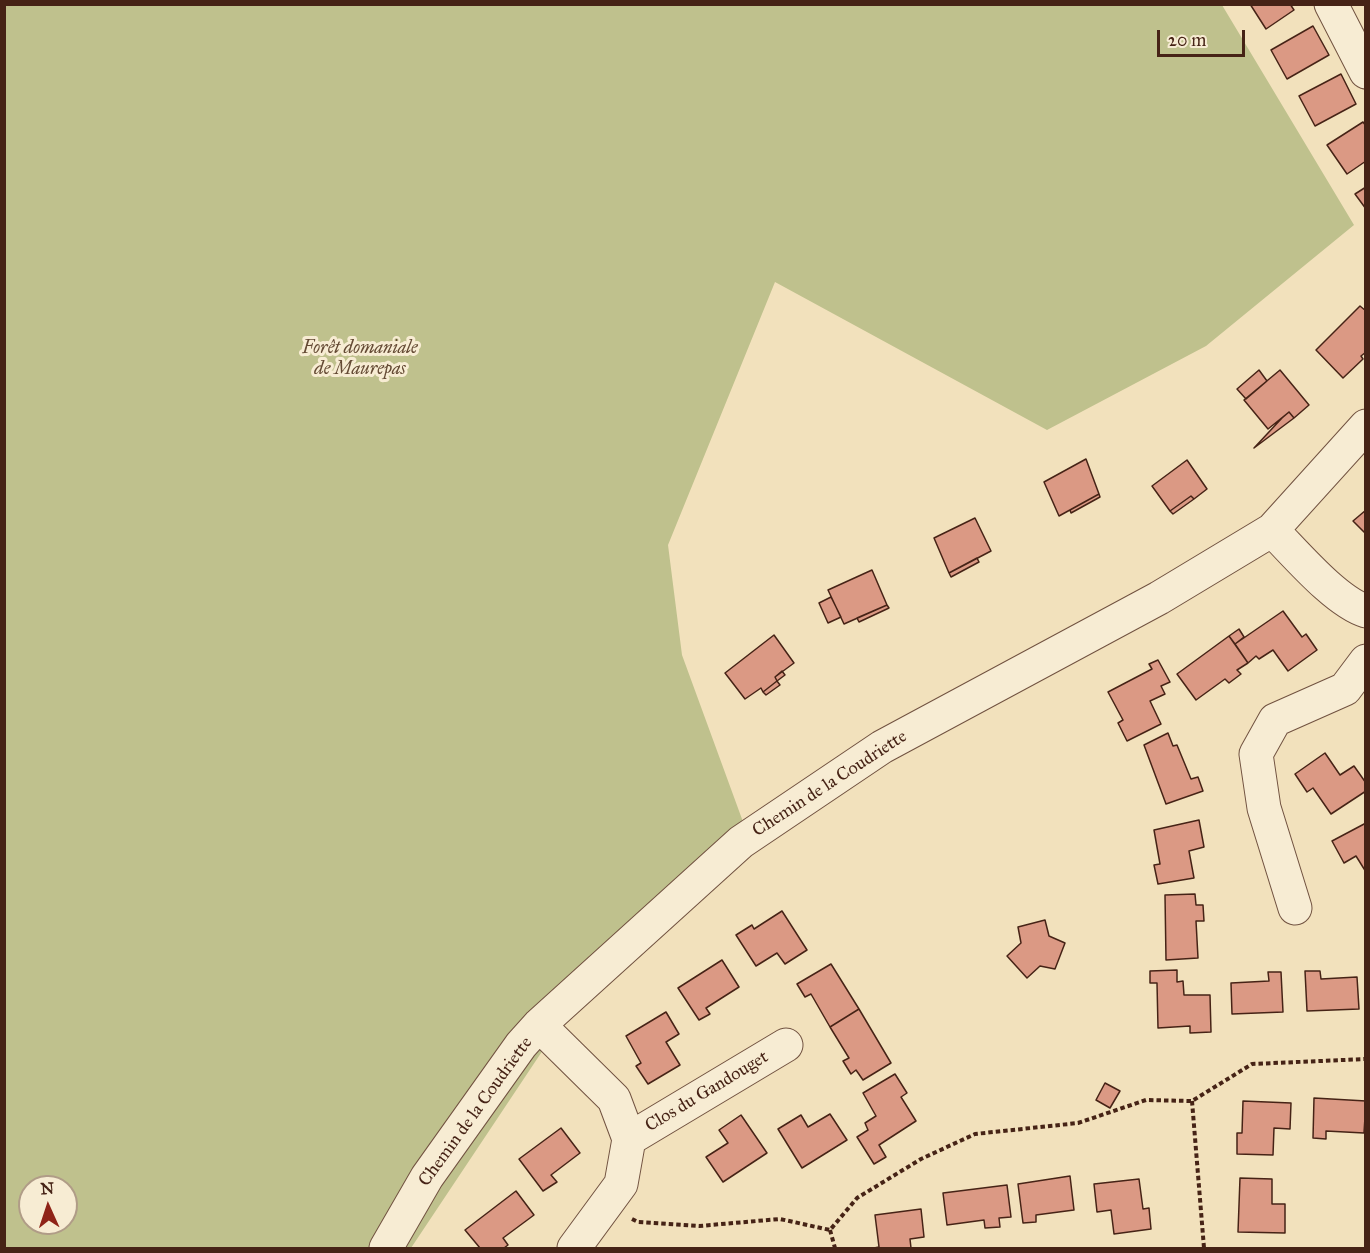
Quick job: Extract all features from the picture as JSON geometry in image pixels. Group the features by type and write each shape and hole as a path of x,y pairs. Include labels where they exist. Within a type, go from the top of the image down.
{"street":[{"path":"1331,4 1365,72"},
{"name":"Chemin de la Coudriette","path":"386,1248 427,1177 521,1045 539,1025 741,842 882,747 1159,598 1272,530 1365,426"},
{"path":"1272,530 1324,582 1356,608 1365,611"},
{"path":"1295,908 1264,807 1256,754 1275,720 1345,689 1365,661"},
{"path":"539,1025 614,1099 629,1139 621,1184 574,1248"},
{"name":"Clos du Gandouget","path":"629,1139 786,1045"}],"path":[{"path":"830,1230 857,1198 921,1159 975,1134 1078,1123 1146,1100 1192,1101 1252,1064 1365,1059"},
{"path":"1192,1101 1204,1248"},
{"path":"604,1206 638,1222 699,1226 780,1220 830,1230"},
{"path":"830,1230 835,1248"}],"green space":[{"name":"Forêt domaniale de Maurepas","path":"5,5 1222,5 1354,225 1206,346 1047,430 775,282 668,545 682,655 746,830 547,1044 411,1248 5,1248"}],"building":[{"path":"1250,4 1290,4 1294,10 1266,29"},
{"path":"1313,26 1329,55 1287,79 1271,50"},
{"path":"1341,74 1356,104 1315,126 1299,96"},
{"path":"1363,122 1366,126 1366,161 1347,174 1327,145"},
{"path":"1366,187 1366,209 1355,194"},
{"path":"1360,306 1366,311 1366,352 1361,356 1363,359 1343,378 1316,350"},
{"path":"1259,370 1267,381 1246,399 1237,389"},
{"path":"1280,370 1309,405 1294,418 1289,412 1268,429 1244,400"},
{"path":"1289,412 1294,418 1254,448 1282,418"},
{"path":"1086,459 1099,494 1059,516 1044,482"},
{"path":"1187,460 1207,489 1194,499 1191,496 1170,511 1152,486"},
{"path":"1099,494 1100,497 1071,513 1070,510"},
{"path":"1191,496 1194,499 1173,514 1170,511"},
{"path":"1366,510 1366,534 1353,521"},
{"path":"975,518 991,551 949,573 934,538"},
{"path":"977,558 979,562 951,577 949,573"},
{"path":"872,570 887,605 844,624 828,590"},
{"path":"831,597 841,617 828,623 819,603"},
{"path":"887,605 889,608 859,622 857,618"},
{"path":"1283,611 1302,637 1306,634 1317,650 1288,671 1273,650 1259,659 1256,656 1248,663 1235,644"},
{"path":"1239,629 1244,637 1235,644 1229,636"},
{"path":"774,635 794,663 775,677 777,681 763,692 761,688 745,699 725,673"},
{"path":"1229,636 1248,663 1237,670 1241,674 1229,683 1225,679 1196,700 1177,674"},
{"path":"1158,660 1170,682 1161,686 1165,694 1150,701 1161,724 1127,741 1118,723 1123,720 1108,692 1152,669 1149,664"},
{"path":"782,671 785,675 777,681 775,677"},
{"path":"777,681 780,685 766,695 763,692"},
{"path":"1168,733 1173,746 1177,745 1191,779 1198,777 1203,791 1166,804 1144,745"},
{"path":"1325,753 1340,775 1354,766 1366,783 1366,791 1331,814 1313,788 1307,792 1295,774"},
{"path":"1199,820 1204,847 1189,851 1194,878 1158,884 1154,865 1160,864 1154,830"},
{"path":"1366,823 1366,872 1356,856 1344,863 1332,841"},
{"path":"1195,894 1196,905 1203,905 1204,921 1196,921 1198,958 1166,960 1165,895"},
{"path":"782,911 807,950 785,964 777,953 756,966 736,935 752,925 754,929"},
{"path":"1045,920 1049,936 1065,943 1055,969 1040,966 1027,978 1007,956 1021,943 1018,927"},
{"path":"722,960 739,987 706,1008 710,1014 699,1020 678,988"},
{"path":"831,964 859,1009 830,1027 811,994 805,997 797,984"},
{"path":"1177,970 1177,982 1183,981 1184,995 1210,995 1211,1032 1190,1033 1190,1026 1158,1028 1157,983 1150,983 1150,971"},
{"path":"1305,971 1320,971 1321,979 1357,977 1359,1009 1307,1011"},
{"path":"1268,972 1281,972 1283,1012 1232,1014 1231,983 1269,981"},
{"path":"859,1009 891,1063 863,1080 856,1070 851,1074 843,1061 849,1058 830,1027"},
{"path":"666,1012 679,1034 666,1042 680,1065 648,1084 636,1066 641,1063 626,1036"},
{"path":"895,1074 907,1093 901,1097 916,1121 879,1145 886,1157 874,1164 857,1137 868,1130 865,1123 876,1116 863,1093"},
{"path":"1105,1083 1120,1091 1110,1108 1096,1100"},
{"path":"1314,1098 1366,1101 1364,1133 1326,1131 1326,1139 1313,1138"},
{"path":"1243,1101 1291,1103 1290,1129 1274,1128 1273,1155 1237,1154 1237,1133 1242,1133"},
{"path":"830,1114 847,1140 802,1168 778,1129 801,1115 808,1127"},
{"path":"741,1115 767,1153 723,1182 706,1157 728,1143 719,1130"},
{"path":"561,1128 580,1153 551,1175 557,1182 543,1191 519,1159"},
{"path":"1070,1176 1074,1210 1036,1215 1036,1222 1023,1223 1018,1184"},
{"path":"1240,1178 1272,1179 1272,1204 1285,1204 1285,1233 1238,1232"},
{"path":"1139,1179 1143,1209 1149,1208 1151,1229 1114,1234 1111,1210 1097,1212 1094,1184"},
{"path":"1007,1185 1011,1217 999,1218 1000,1227 985,1228 984,1220 947,1225 943,1193"},
{"path":"516,1191 534,1215 503,1238 508,1245 504,1248 480,1248 465,1230"},
{"path":"921,1209 924,1237 910,1239 911,1248 874,1248 879,1247 875,1215"}]}
